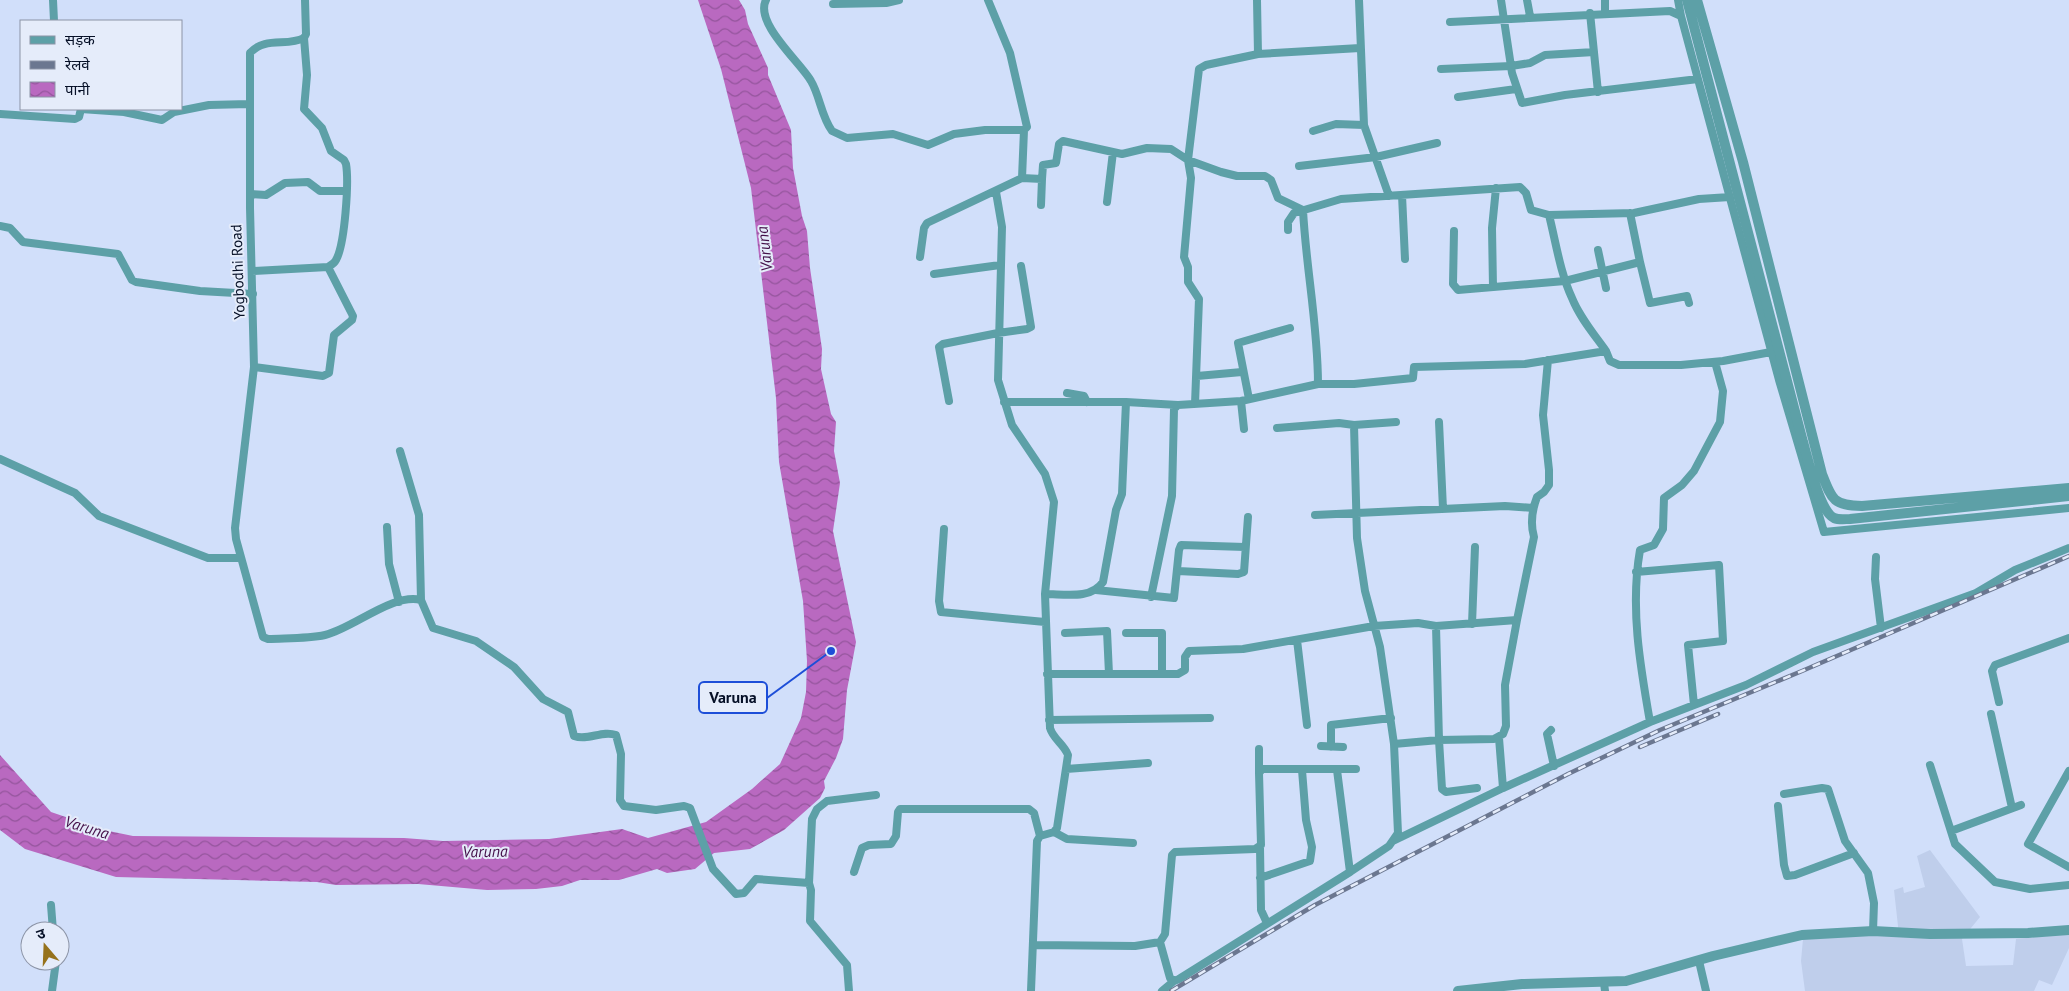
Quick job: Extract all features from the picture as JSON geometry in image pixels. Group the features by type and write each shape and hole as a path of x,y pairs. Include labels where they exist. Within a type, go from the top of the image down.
{"street":[{"path":"53,0 54,20"},
{"path":"252,271 328,267 333,264 338,256 347,170 344,160 331,151 322,128 304,109 307,75 304,38 306,34 305,0"},
{"path":"766,0 764,8 774,36 809,79 829,127 842,137 893,134 928,145 954,134 985,130 1024,130"},
{"path":"833,4 886,3 899,0"},
{"path":"988,0 1010,53 1028,124 1024,130 1022,178"},
{"path":"1257,0 1258,54"},
{"path":"1359,0 1364,125 1389,196"},
{"path":"1501,0 1516,89 1519,101 1524,104 1565,96 1698,80"},
{"path":"1527,0 1530,16"},
{"path":"1605,0 1605,13"},
{"path":"1678,0 1771,352 1824,532 2069,508"},
{"path":"1687,0 1803,442 1822,502 1828,513 1836,519 1850,519 2069,496"},
{"path":"1697,0 1742,162 1822,474 1833,499 1842,504 1862,506 2069,488"},
{"path":"1450,22 1590,13 1670,11 1681,16"},
{"path":"1590,13 1598,92"},
{"name":"Yogbodhi Road","path":"304,38 267,43 250,53 250,194 254,367 235,528 241,558 260,632 263,637 268,639 325,635 350,626 382,608 415,598 421,600"},
{"path":"1195,404 1199,299 1188,282 1188,267 1184,257 1191,178 1188,160 1199,69 1206,65 1258,54 1360,48"},
{"path":"1441,69 1511,66 1530,63 1545,55 1594,52"},
{"path":"1458,97 1516,89"},
{"path":"95,110 124,112 162,120 174,112 209,105 249,104"},
{"path":"0,114 75,119 79,117 81,110"},
{"path":"1313,131 1342,124 1364,125"},
{"path":"1041,205 1043,164 1057,161 1059,146 1062,142 1126,154 1147,148 1164,148 1176,152 1188,160 1229,174 1265,176 1271,180 1278,198 1302,210"},
{"path":"1298,166 1376,157 1438,143"},
{"path":"1107,202 1113,152"},
{"path":"920,257 924,228 927,223 959,206 996,192 1022,178 1042,179"},
{"path":"250,194 266,195 285,183 308,182 320,191 346,191"},
{"path":"1288,230 1291,217 1302,210 1341,199 1520,187 1526,193 1531,210 1549,215 1630,213 1656,210 1699,199 1730,197"},
{"path":"1493,287 1492,228 1496,188"},
{"path":"996,192 1002,227 998,380 1012,425 1045,474 1054,502 1045,594 1047,674 1051,734 1066,748 1068,755 1058,824 1054,832"},
{"path":"1402,195 1405,260"},
{"path":"1302,210 1305,258 1318,364 1318,384"},
{"path":"1630,213 1650,303 1687,296 1689,302"},
{"path":"1549,215 1565,281 1586,325 1612,362 1622,365 1715,362 1771,352"},
{"path":"0,226 10,228 23,242 118,254 132,280 136,282 200,291 253,294"},
{"path":"1454,231 1452,280 1455,288 1464,290 1565,281 1604,273 1640,262"},
{"path":"1598,250 1606,288"},
{"path":"934,274 1000,265"},
{"path":"949,401 939,347 943,344 1027,329 1031,325 1021,266"},
{"path":"254,367 323,376 329,373 334,335 352,320 353,316 328,267"},
{"path":"1244,430 1245,400 1238,343 1290,328"},
{"path":"1004,402 1126,402 1178,405 1245,400 1318,384 1354,384 1413,378 1414,367 1525,364 1606,351"},
{"path":"1503,788 1499,738 1506,726 1505,685 1534,536 1531,530 1533,508 1537,496 1544,492 1548,484 1550,470 1543,415 1548,360"},
{"path":"1650,722 1639,657 1636,572 1640,550 1654,545 1663,529 1664,498 1682,485 1694,471 1720,422 1723,391 1715,362"},
{"path":"1197,376 1242,372"},
{"path":"1067,393 1084,396 1087,402"},
{"path":"1096,590 1103,582 1116,510 1122,494 1126,402"},
{"path":"1150,597 1172,496 1174,409 1178,405"},
{"path":"1277,428 1396,422"},
{"path":"1439,422 1443,509"},
{"path":"1354,425 1356,528 1363,578 1380,647 1394,744 1398,828 1393,841"},
{"path":"400,451 419,515 421,600 433,628 476,641 514,667 543,699 568,712 574,736 579,738 610,733 616,735 622,754 620,800 624,806 656,810 684,806 690,808 696,820 709,862 716,873 736,894 740,895 756,879 809,883"},
{"path":"0,459 75,493 99,516 208,558 241,558"},
{"path":"1316,516 1518,506 1533,508"},
{"path":"1178,571 1241,573 1245,570 1248,517"},
{"path":"387,527 388,564 399,602"},
{"path":"944,529 940,602 942,612 1045,622"},
{"path":"1045,594 1085,594 1096,590 1150,597 1175,598 1179,550 1182,545 1245,546"},
{"path":"1472,624 1475,547"},
{"path":"1162,991 1174,981 1350,872 1393,841 1503,788 1650,722 1746,685 1813,652 1976,593 2015,570 2069,548"},
{"path":"1876,557 1875,579 1881,628"},
{"path":"1636,572 1718,565 1723,641 1688,645 1694,706"},
{"path":"1047,674 1162,674 1183,672 1185,657 1189,652 1243,649 1374,626 1418,623 1436,626 1517,620"},
{"path":"1436,626 1442,789 1446,792 1477,788"},
{"path":"1065,633 1107,631 1109,674"},
{"path":"1126,633 1162,633 1162,674"},
{"path":"1999,702 1992,671 1995,665 2069,638"},
{"path":"1297,640 1307,725"},
{"path":"1991,714 2012,808"},
{"path":"1050,720 1210,718"},
{"path":"1331,747 1331,725 1390,718"},
{"path":"1551,730 1548,734 1554,766"},
{"path":"1394,744 1499,738"},
{"path":"1321,746 1343,747"},
{"path":"1259,749 1262,842 1260,847 1261,910 1267,923"},
{"path":"1066,769 1148,763"},
{"path":"1930,765 1955,844 1995,882 2030,889 2069,884"},
{"path":"1259,773 1264,768 1302,770 1356,769"},
{"path":"1260,878 1310,862 1312,847 1306,815 1302,770"},
{"path":"1337,770 1350,872"},
{"path":"2069,771 2028,844 2069,867"},
{"path":"1784,794 1822,788 1828,789 1846,841 1868,873 1874,903 1873,931"},
{"path":"849,991 850,975 847,965 810,921 811,890 809,883 812,819 817,809 827,801 876,795"},
{"path":"1951,831 2021,804"},
{"path":"1778,806 1784,865 1787,876 1795,875 1854,853"},
{"path":"854,872 862,848 869,845 891,844 894,840 900,809 1029,809 1034,813 1040,836"},
{"path":"1031,991 1037,841 1040,836 1054,832 1067,839 1133,844"},
{"path":"1174,981 1170,978 1160,942 1165,934 1172,855 1175,852 1260,847"},
{"path":"51,905 52,921"},
{"path":"1458,991 1605,987 1788,938 1873,931 1940,934 2028,933 2069,930"},
{"path":"1033,945 1136,946 1160,942"},
{"path":"1700,961 1706,991"},
{"path":"52,991 55,971"}],"shaded area":[{"path":"1930,850 1980,917 1962,939 1966,966 2013,965 2016,939 2069,934 2069,948 2052,985 2039,980 2034,991 1805,991 1801,961 1803,939 1865,933 1899,935 1894,890 1903,887 1904,893 1925,887 1917,856"}],"water":[{"path":"698,0 739,0 745,10 748,24 768,68 768,75 791,130 793,168 802,216 807,231 810,268 822,349 821,369 831,414 836,422 834,451 840,483 833,531 856,642 847,690 843,739 824,781 825,788 820,798 784,830 750,849 714,853 695,869 667,873 657,869 619,880 580,880 562,886 536,889 487,890 418,884 336,885 317,882 116,877 25,849 0,830 0,755 51,812 104,830 133,836 404,838 443,841 549,839 622,829 648,838 706,822 752,789 780,764 801,718 806,692 807,661 803,601 779,462 776,398 751,188 721,69"}],"railway":[{"path":"1171,991 1315,905 1568,774 1660,730 2069,556"},
{"path":"1640,747 1718,714"}],"place":[{"name":"Varuna","path":"831,651"}]}
